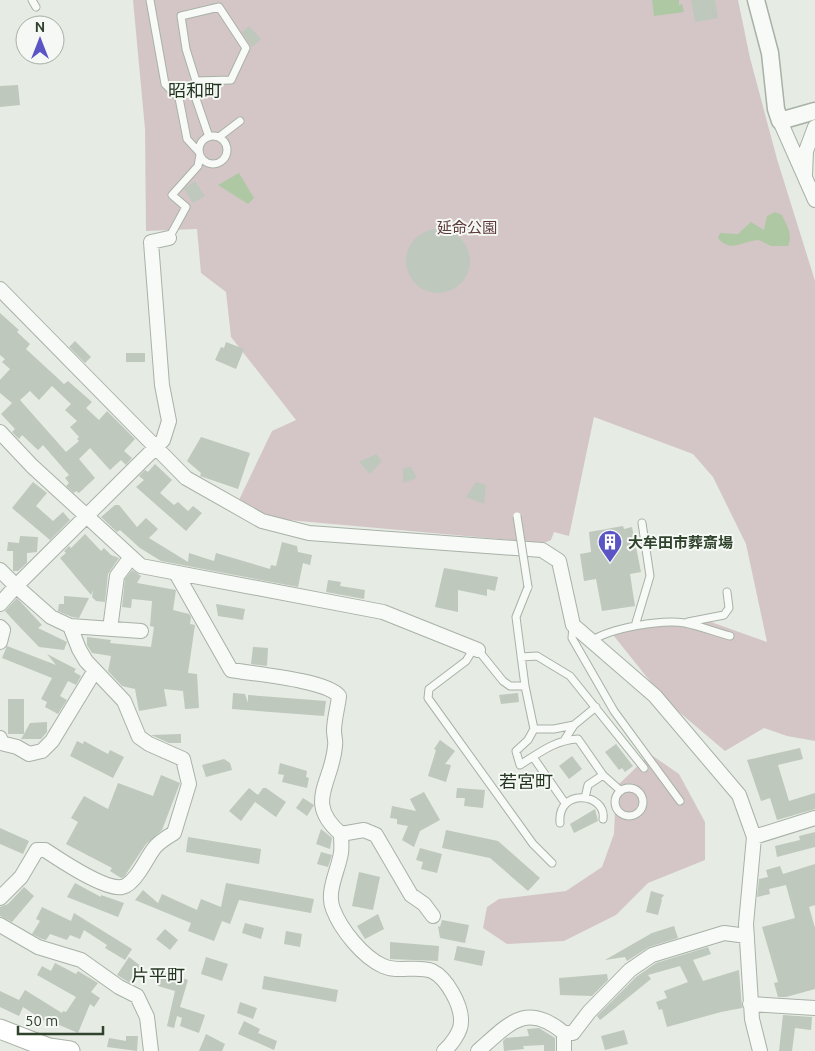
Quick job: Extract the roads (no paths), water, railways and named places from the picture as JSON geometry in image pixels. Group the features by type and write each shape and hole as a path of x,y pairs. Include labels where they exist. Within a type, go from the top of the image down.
{"main road":[{"path":"0,1029 49,1048 70,1051"}],"street":[{"path":"756,0 770,53 776,108 815,200"},
{"path":"780,121 815,111"},
{"path":"805,177 806,151 815,127"},
{"path":"0,604 163,440 169,421 162,385 151,242 169,238"},
{"path":"0,289 186,478 262,521 309,534 542,550 559,561 572,624 655,696 739,795 754,837 747,936 750,1004 760,1051"},
{"path":"0,432 32,466 88,515 141,566 383,612 476,649"},
{"path":"110,629 117,576 131,557"},
{"path":"0,570 51,617 70,626 142,631"},
{"path":"176,573 231,670 290,679 333,689 339,696 334,731 335,746 322,790 322,809 331,825 342,834 364,830 376,835 411,895 424,904 433,916"},
{"path":"0,898 21,877 37,850 45,850 88,876 120,888 126,886 138,874 155,844 174,833 189,784 183,759 149,744 139,737 124,701 94,672 78,649 70,626"},
{"path":"0,627 3,630 0,642"},
{"path":"0,738 1,743 18,747 28,754 42,751 52,741 94,672"},
{"path":"754,837 815,818"},
{"path":"342,834 341,853 331,892 332,908 343,927 359,946 384,967 423,969 445,980 455,997 461,1022 458,1033 444,1051"},
{"path":"0,925 38,947 81,960 119,987 137,996 146,1017 151,1051"},
{"path":"478,1051 507,1025 525,1017 537,1016 554,1024 564,1033 573,1033 589,1012 630,970 652,955 724,933 747,936"},
{"path":"750,1004 815,1008"},
{"path":"564,1033 564,1051"}],"lane":[{"path":"32,0 36,7 38,0"},
{"path":"150,0 165,84 179,98 187,139 203,160 211,165 224,160 228,147 219,137"},
{"path":"196,81 231,80 246,48 219,7 182,16 186,49 196,81 194,93 209,137"},
{"path":"169,238 186,207 172,195 198,166 201,142 209,137 219,137 240,121"},
{"path":"517,516 528,587 516,617 525,686 534,729 528,740 516,751 520,766 549,746 565,739 578,739 603,775 621,791"},
{"path":"635,626 650,576 642,523"},
{"path":"591,641 604,633 635,626 684,623 724,615 729,608 728,592"},
{"path":"684,623 730,636"},
{"path":"572,624 572,638 614,711 680,801"},
{"path":"525,686 510,686 503,681 476,649 466,661 429,689 428,698 533,844 552,863"},
{"path":"521,657 537,656 552,662 570,676 644,768"},
{"path":"534,729 554,730 574,724 596,707"},
{"path":"565,739 574,724"},
{"path":"533,757 565,803"},
{"path":"584,798 588,785 603,775"},
{"path":"629,788 638,791 643,798 643,807 638,814 628,816 618,810 616,799 621,791 629,788"},
{"path":"560,823 559,814 565,803 570,800 584,798 599,804 603,818 618,810"}],"place":[{"name":"大牟田市葬斎場","path":"610,563"}],"district":[{"name":"昭和町","path":"195,90"},
{"name":"若宮町","path":"526,781"},
{"name":"片平町","path":"158,975"}],"park label":[{"name":"延命公園","path":"467,227"}]}
